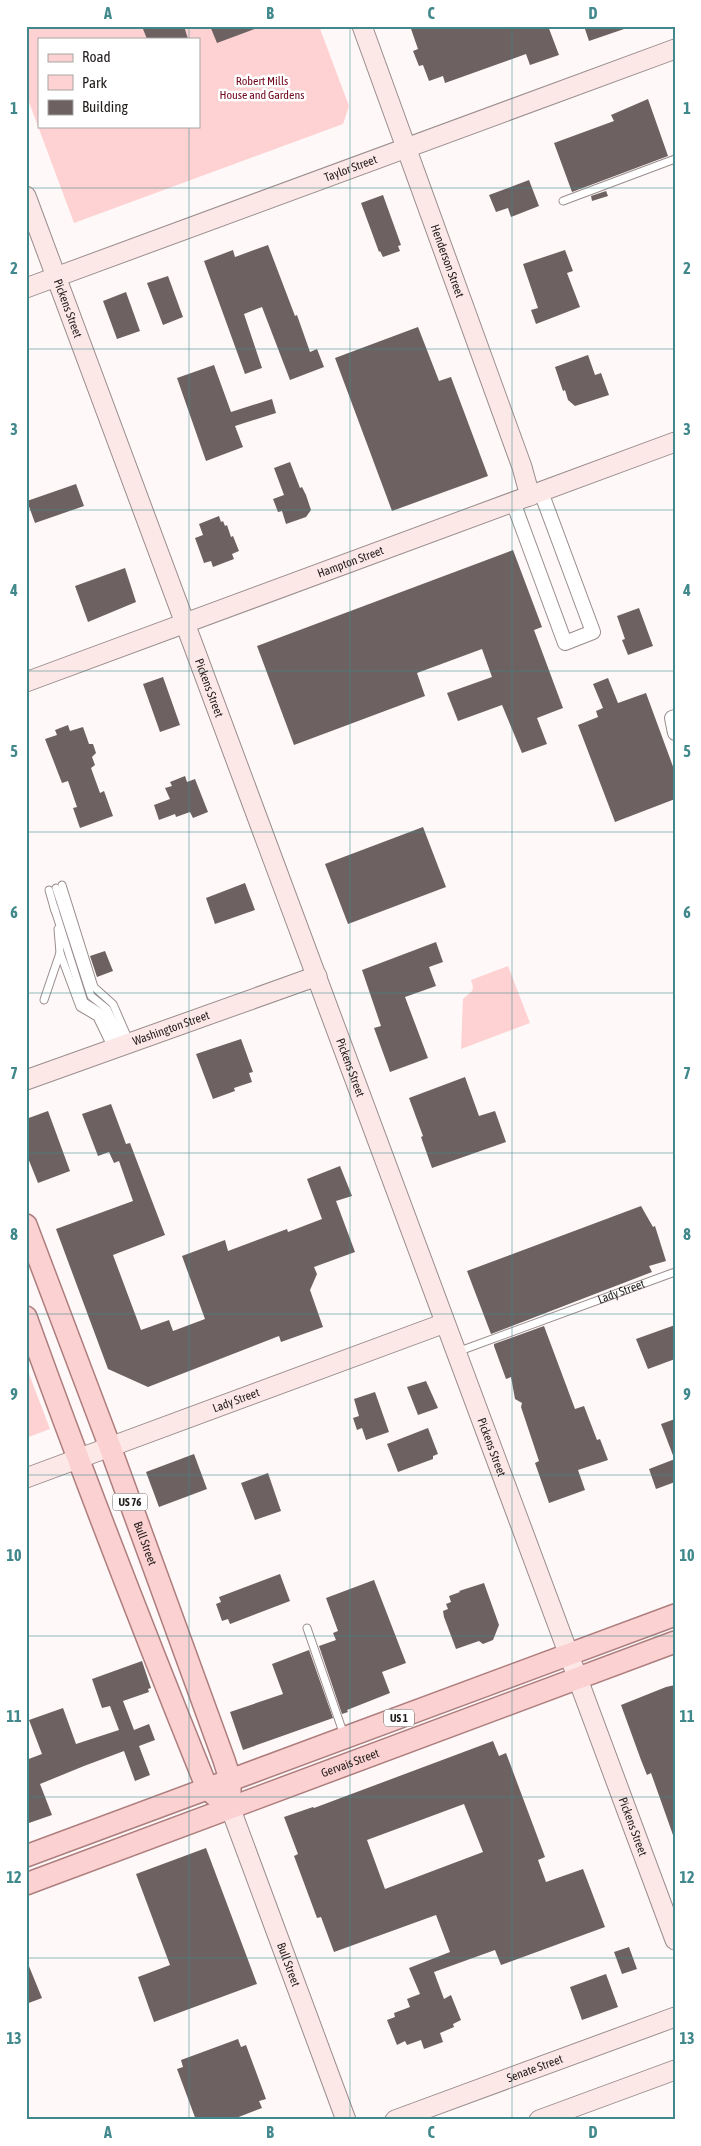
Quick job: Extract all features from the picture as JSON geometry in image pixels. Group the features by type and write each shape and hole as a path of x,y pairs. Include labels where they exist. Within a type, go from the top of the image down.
{"main road":[{"name":"Bull Street","path":"26,1225 110,1447 230,1779 230,1808"},
{"name":"Bull Street","path":"26,1316 77,1459 141,1628 207,1788 230,1808"},
{"name":"Gervais Street","path":"26,1856 675,1616"},
{"name":"Gervais Street","path":"26,1884 675,1642"}],"street":[{"name":"Henderson Street","path":"362,26 519,458 528,497 565,643 593,632 528,497"},
{"name":"Taylor Street","path":"26,288 675,49"},
{"name":"Pickens Street","path":"26,196 675,1940"},
{"name":"Hampton Street","path":"26,682 675,442"},
{"path":"675,717 672,718 675,733"},
{"name":"Washington Street","path":"26,1080 317,976"},
{"name":"Lady Street","path":"26,1478 445,1323"},
{"name":"Bull Street","path":"230,1808 346,2120"},
{"name":"Senate Street","path":"394,2120 675,2017"},
{"path":"539,2120 675,2070"}],"lane":[{"path":"563,201 675,159"},
{"path":"55,888 91,996 107,1009 121,1046 97,1018 80,1007 60,953 58,923 54,907 55,888"},
{"path":"54,907 84,1002 103,1014 121,1046"},
{"path":"44,1000 60,953"},
{"name":"Lady Street","path":"456,1352 675,1272"},
{"path":"307,1628 345,1738"}],"green space":[{"name":"Robert Mills House and Gardens","path":"26,26 319,26 349,106 343,124 74,223 39,128 200,128 200,38 38,38 38,126 26,94"},
{"path":"508,966 530,1023 461,1049 463,999 472,991 471,980"},
{"path":"26,1366 50,1429 26,1438"}],"building":[{"path":"152,26 184,26 188,38 147,38 143,29"},
{"path":"210,26 257,26 257,28 217,43"},
{"path":"410,26 548,26 559,55 530,65 526,54 445,83 443,76 429,81 423,65 419,66 413,51 418,49"},
{"path":"584,26 627,26 627,28 589,41"},
{"path":"648,99 668,156 572,192 554,143 614,121 611,115"},
{"path":"529,180 539,206 511,217 508,208 496,212 489,195"},
{"path":"606,191 608,196 592,201 591,196"},
{"path":"383,195 401,245 398,246 400,251 383,257 379,252 361,203"},
{"path":"268,245 310,352 317,349 324,367 290,380 262,307 244,314 262,368 245,374 204,261 233,250 235,257"},
{"path":"565,250 573,271 567,273 580,307 536,324 531,310 538,308 523,264"},
{"path":"168,276 183,317 163,325 147,283"},
{"path":"126,292 140,331 117,339 103,301"},
{"path":"418,327 439,381 451,377 488,476 392,511 335,358"},
{"path":"588,355 595,375 601,373 609,395 575,406 568,400 565,390 563,391 555,367"},
{"path":"214,365 231,412 272,399 276,413 235,426 243,447 206,461 177,378"},
{"path":"290,462 311,510 306,517 286,524 282,511 278,512 273,499 284,495 274,468"},
{"path":"76,484 84,506 35,523 27,501"},
{"path":"219,516 221,522 223,521 225,526 227,525 239,551 232,554 234,559 213,567 211,561 204,563 195,538 203,535 199,524"},
{"path":"513,550 542,627 534,630 563,708 537,718 547,744 522,753 502,705 458,721 447,693 492,677 482,649 417,673 425,696 294,745 257,646"},
{"path":"125,568 136,602 88,622 75,586"},
{"path":"639,608 653,646 628,655 622,640 625,639 617,616"},
{"path":"163,677 180,725 160,732 143,684"},
{"path":"608,678 618,703 646,693 675,772 675,799 615,822 578,725 598,717 596,711 603,708 593,684"},
{"path":"68,725 70,731 83,727 89,744 93,744 96,753 92,757 95,765 91,768 100,793 104,791 113,816 80,828 73,808 77,807 68,781 62,783 45,739 57,735 55,730"},
{"path":"185,776 187,782 195,779 208,812 193,818 190,812 176,817 175,814 159,820 154,805 170,799 165,788 172,786 170,782"},
{"path":"423,827 446,887 348,924 325,864"},
{"path":"245,883 255,910 215,924 206,898"},
{"path":"436,942 443,962 429,967 436,986 405,997 428,1058 390,1072 374,1028 381,1026 362,970"},
{"path":"105,951 113,971 97,977 90,956"},
{"path":"241,1039 253,1072 249,1073 252,1082 234,1088 235,1091 213,1099 196,1054"},
{"path":"465,1077 479,1116 495,1111 506,1142 432,1168 409,1098"},
{"path":"111,1104 126,1144 130,1143 165,1235 113,1255 141,1330 169,1320 173,1331 205,1319 182,1256 225,1240 228,1251 287,1229 288,1232 322,1219 307,1179 340,1166 352,1196 336,1201 355,1252 314,1267 317,1274 310,1290 323,1327 281,1342 279,1336 148,1387 108,1369 56,1229 133,1201 119,1161 114,1163 109,1152 98,1156 82,1114"},
{"path":"48,1111 70,1171 38,1183 26,1153 26,1119"},
{"path":"641,1206 653,1227 655,1226 666,1261 649,1266 652,1272 491,1334 467,1271"},
{"path":"675,1325 675,1359 648,1369 636,1339"},
{"path":"544,1326 575,1409 584,1406 597,1440 600,1439 608,1460 578,1470 585,1490 549,1503 535,1463 539,1461 521,1407 522,1403 515,1399 511,1377 506,1379 494,1346 494,1344"},
{"path":"426,1381 438,1408 418,1415 407,1387"},
{"path":"375,1392 389,1432 366,1440 362,1428 357,1430 353,1418 359,1416 354,1399"},
{"path":"675,1419 675,1458 674,1458 661,1424"},
{"path":"428,1428 438,1454 433,1456 433,1459 398,1472 387,1444"},
{"path":"194,1454 207,1489 159,1507 146,1472"},
{"path":"675,1459 675,1482 656,1489 649,1469"},
{"path":"268,1473 281,1511 255,1520 241,1483"},
{"path":"280,1574 290,1601 230,1624 228,1619 222,1621 216,1604 221,1602 219,1597"},
{"path":"374,1580 406,1663 382,1672 390,1693 347,1710 348,1712 342,1714 319,1646 336,1640 333,1633 338,1631 326,1598"},
{"path":"484,1583 499,1625 493,1640 483,1644 479,1641 456,1649 443,1611 448,1609 446,1604 451,1602 449,1596"},
{"path":"309,1650 333,1718 243,1750 230,1712 283,1694 272,1664"},
{"path":"142,1661 151,1688 148,1689 149,1692 123,1701 134,1730 149,1724 155,1740 139,1746 150,1775 135,1781 124,1751 84,1766 40,1784 52,1815 26,1824 26,1760 42,1754 29,1720 63,1708 76,1744 119,1730 110,1706 102,1708 92,1679"},
{"path":"675,1685 675,1835 673,1835 651,1773 647,1775 621,1705"},
{"path":"493,1741 499,1756 506,1753 545,1857 538,1860 546,1882 583,1869 605,1927 501,1965 495,1950 434,1972 444,1999 451,1995 461,2020 453,2024 454,2027 440,2033 443,2042 424,2049 421,2040 407,2045 405,2041 397,2045 387,2020 395,2017 394,2013 410,2007 407,1999 420,1994 409,1968 450,1952 436,1915 334,1952 321,1917 317,1918 294,1856 298,1854 284,1817 314,1808","holes":["464,1804 483,1852 385,1889 367,1840"]},
{"path":"206,1848 257,1984 154,2022 138,1977 170,1965 136,1874"},
{"path":"629,1947 637,1969 622,1974 614,1952"},
{"path":"26,1959 42,1998 26,2004"},
{"path":"606,1974 618,2007 582,2020 570,1987"},
{"path":"238,2039 241,2047 246,2045 266,2099 259,2101 262,2108 231,2120 196,2120 177,2069 183,2067 181,2060"}]}
